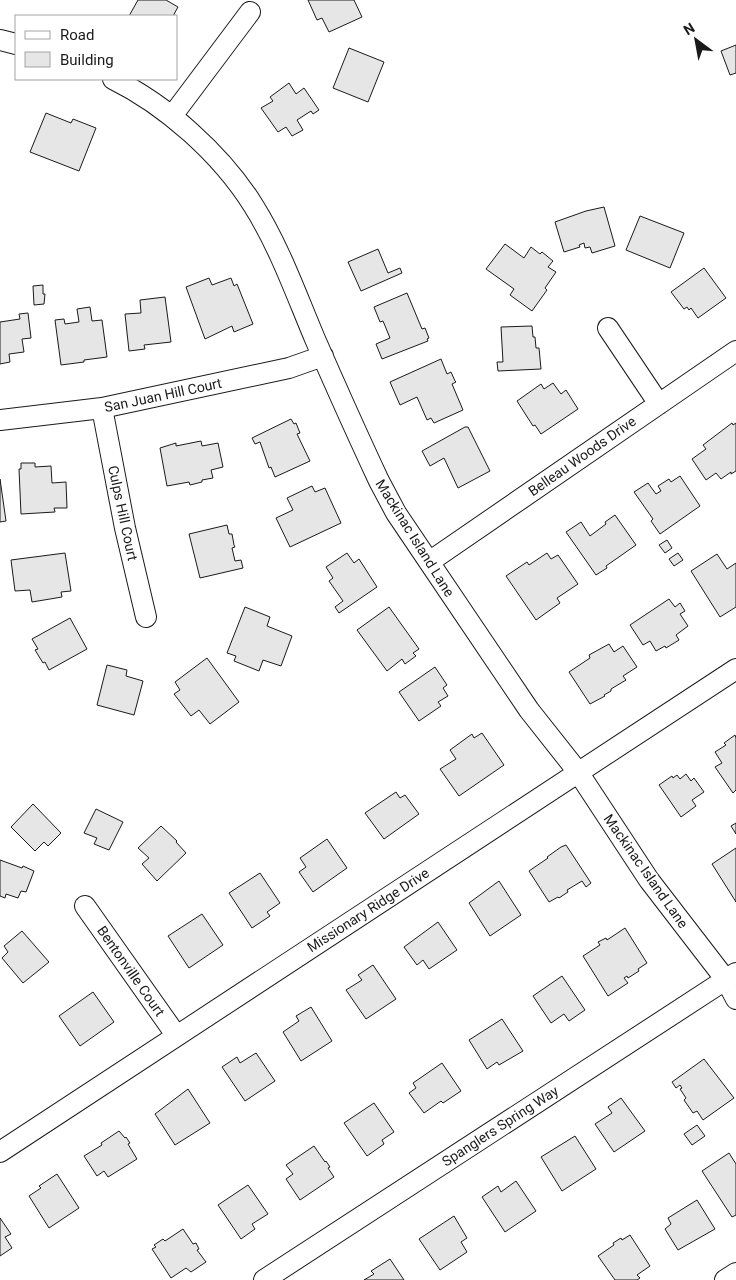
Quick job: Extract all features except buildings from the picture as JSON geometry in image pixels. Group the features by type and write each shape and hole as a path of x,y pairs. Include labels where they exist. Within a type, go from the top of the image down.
{"street":[{"path":"172,116 250,12"},
{"path":"0,40 15,44"},
{"name":"Mackinac Island Lane","path":"115,80 172,116 229,172 252,204 275,246 378,481 396,513 529,710 578,772 649,880 731,976 736,999"},
{"path":"608,328 659,404"},
{"name":"Belleau Woods Drive","path":"429,562 736,351"},
{"name":"San Juan Hill Court","path":"0,420 102,408 289,368 323,356"},
{"name":"Culps Hill Court","path":"102,408 125,528 146,617"},
{"name":"Missionary Ridge Drive","path":"0,1152 736,669"},
{"name":"Bentonville Court","path":"86,906 176,1036"},
{"name":"Spanglers Spring Way","path":"264,1280 731,976"},
{"path":"725,1280 736,1273"}]}
